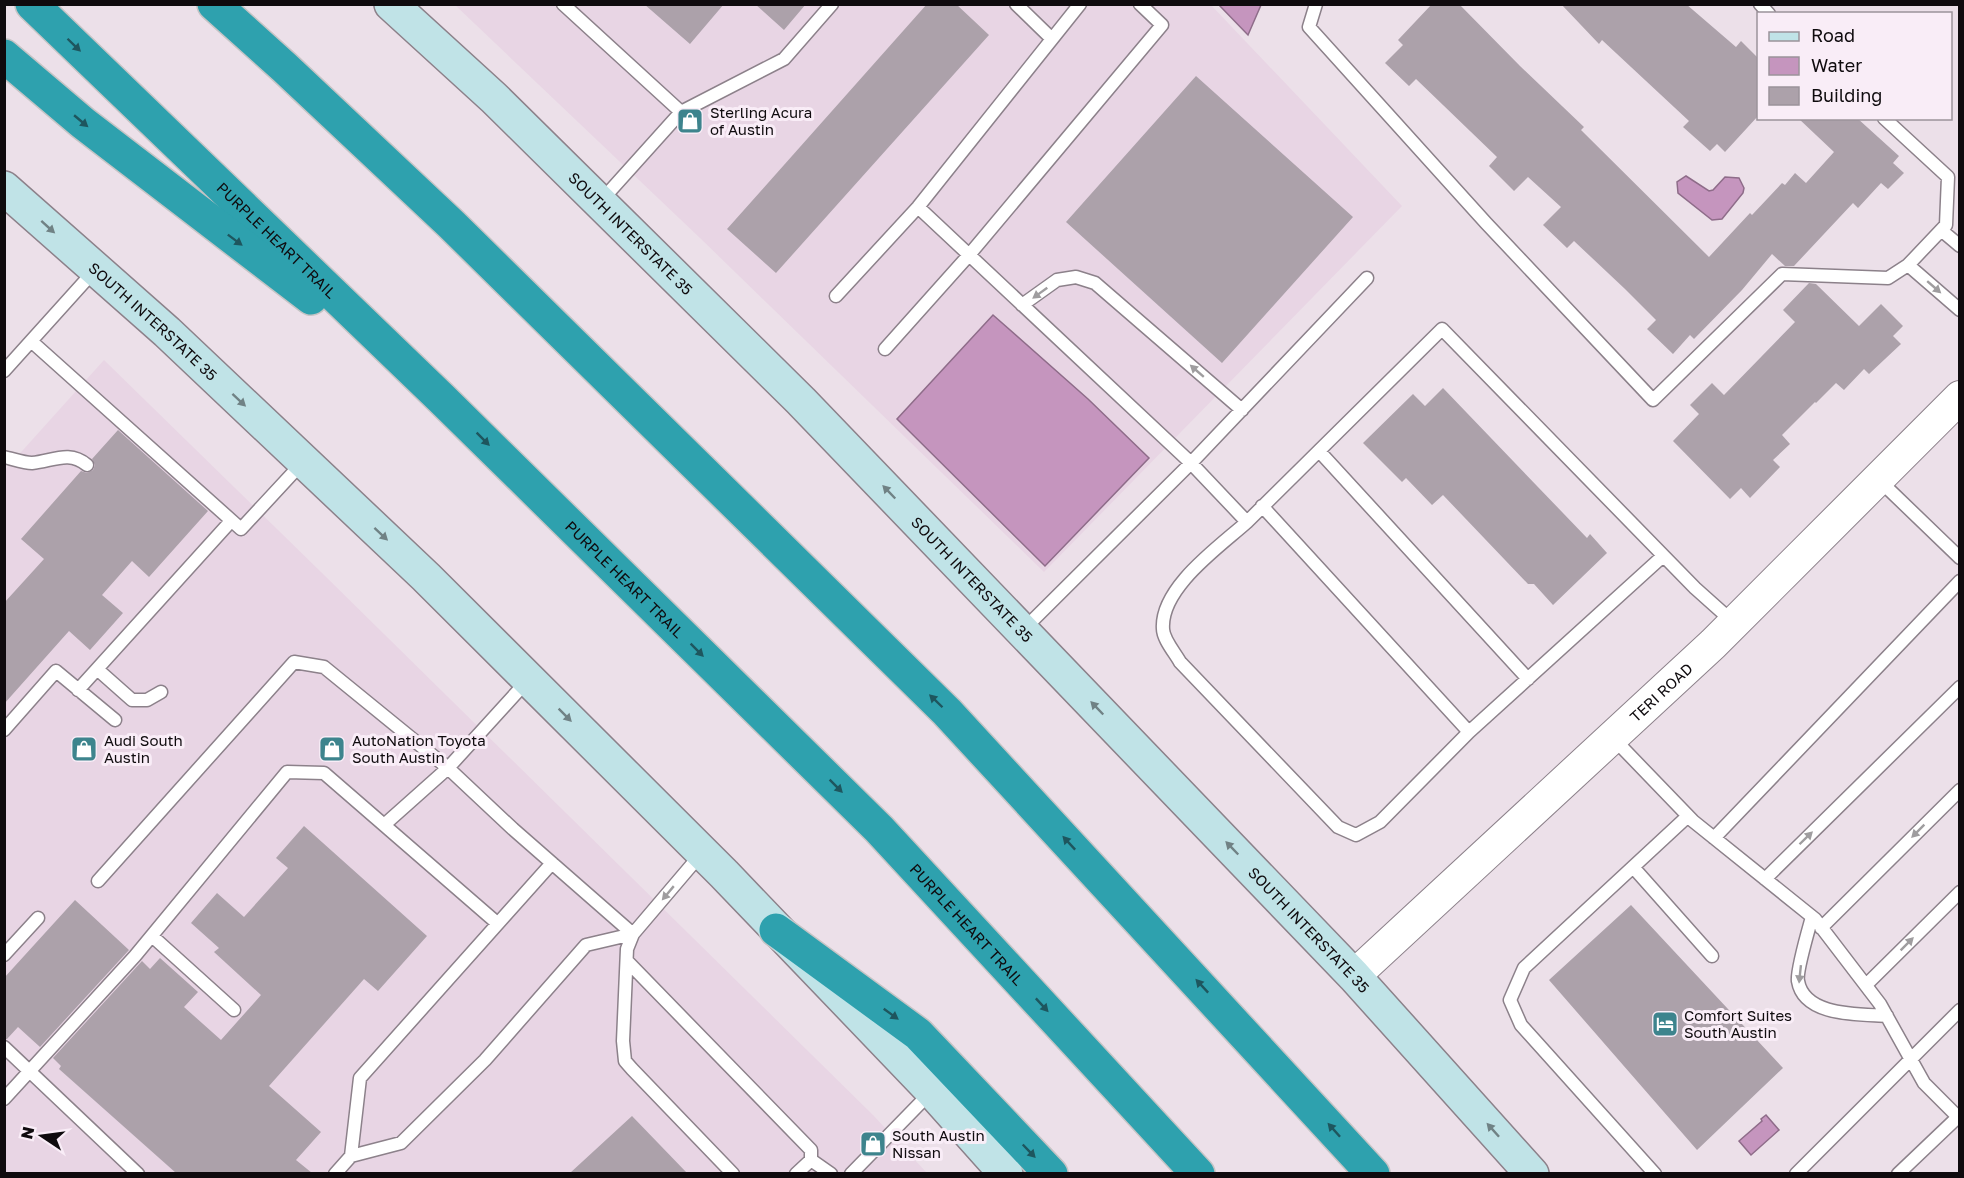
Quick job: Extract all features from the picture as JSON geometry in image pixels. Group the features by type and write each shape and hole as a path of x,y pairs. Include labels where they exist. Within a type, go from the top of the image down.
{"highway":[{"name":"PURPLE HEART TRAIL","path":"32,4 441,398 879,829 1198,1173"},
{"path":"214,4 451,224 947,712 1373,1173"},
{"path":"4,56 83,123 441,398"},
{"path":"776,930 918,1034 1051,1173"}],"main road":[{"name":"SOUTH INTERSTATE 35","path":"391,4 494,98 801,401 1354,976 1532,1173"},
{"name":"SOUTH INTERSTATE 35","path":"4,188 167,332 426,577 702,853 932,1091 1006,1173"}],"street":[{"name":"TERI ROAD","path":"1354,976 1733,623 1959,398"}],"lane":[{"path":"562,4 681,112"},
{"path":"600,202 681,112 784,59 832,4"},
{"path":"1016,4 1052,39"},
{"path":"836,296 918,207 1080,4"},
{"path":"885,349 969,255 1162,25 1140,4"},
{"path":"1316,4 1309,27 1486,223 1653,400 1782,274 1888,278 1908,265 1946,225 1948,177 1886,120"},
{"path":"918,207 1191,463 1247,522"},
{"path":"1941,230 1959,246"},
{"path":"1908,265 1959,310"},
{"path":"4,371 96,269"},
{"path":"1022,305 1057,280 1076,278 1095,284 1242,410"},
{"path":"1022,631 1191,463 1367,278"},
{"path":"1663,556 1469,732 1380,822 1356,835 1338,827 1180,662 1162,631 1167,604 1186,577 1247,522 1442,329 1663,556 1733,623"},
{"path":"31,341 241,529 304,461"},
{"path":"1319,451 1528,679"},
{"path":"4,457 30,463 66,457 79,459 87,465"},
{"path":"1878,479 1957,551"},
{"path":"1262,506 1469,732"},
{"path":"78,690 231,521"},
{"path":"1714,838 1959,581"},
{"path":"98,881 294,662 324,667 448,768 633,934"},
{"path":"97,669 132,700 147,700 161,692"},
{"path":"4,730 56,671 115,720"},
{"path":"384,825 448,768 529,679"},
{"path":"1765,879 1959,687"},
{"path":"1612,736 1688,816 1812,916 1866,985 1887,1016 1924,1083 1959,1117 1903,1172"},
{"path":"4,1100 152,936 287,772 324,773 497,924"},
{"path":"1821,927 1959,790"},
{"path":"1655,1173 1521,1025 1510,1000 1524,968 1688,816"},
{"path":"702,853 633,934 627,949 623,1041 625,1061 733,1173"},
{"path":"351,1156 360,1078 552,863"},
{"path":"1633,867 1712,956"},
{"path":"1866,985 1959,892"},
{"path":"1812,916 1798,980 1805,997 1827,1011 1887,1016"},
{"path":"4,955 38,918"},
{"path":"335,1173 351,1156 401,1143 485,1060 586,945 633,934"},
{"path":"152,936 234,1010"},
{"path":"627,961 811,1150 810,1160 796,1173"},
{"path":"1796,1173 1959,1010"},
{"path":"4,1047 138,1173"},
{"path":"851,1173 932,1091"},
{"path":"810,1160 831,1173"}],"shaded area":[{"path":"455,5 1211,5 1402,206 1044,572 700,238"},
{"name":"AutoNation Toyota South Austin","path":"104,360 873,1115 927,1173 5,1174 5,470"}],"water":[{"path":"1219,5 1261,5 1248,35"},
{"path":"1686,176 1709,191 1713,190 1725,177 1739,178 1744,188 1743,193 1722,219 1712,220 1678,193 1677,182"},
{"path":"993,315 1088,399 1149,458 1045,566 897,419"},
{"path":"1766,1115 1779,1130 1751,1155 1739,1141"}],"building":[{"path":"644,4 724,4 690,44"},
{"path":"755,4 806,4 784,30"},
{"path":"927,4 956,4 989,35 776,273 727,229"},
{"path":"1432,4 1459,4 1584,127 1581,130 1709,257 1782,183 1785,185 1795,173 1806,183 1834,152 1800,120 1859,120 1899,156 1893,163 1904,173 1888,189 1881,183 1858,208 1853,203 1794,266 1785,266 1772,254 1742,290 1694,339 1690,335 1673,354 1647,329 1656,320 1625,289 1574,241 1567,248 1543,225 1561,207 1528,177 1514,191 1489,166 1497,157 1416,79 1409,86 1385,63 1403,45 1398,40"},
{"path":"1561,4 1686,4 1736,47 1741,41 1757,57 1757,117 1725,152 1717,144 1710,151 1683,127 1689,121 1602,40 1599,44"},
{"path":"1196,76 1353,217 1222,363 1066,222"},
{"path":"1809,283 1816,284 1859,326 1881,304 1903,326 1893,336 1901,344 1869,374 1864,369 1844,390 1836,383 1815,402 1782,435 1790,444 1773,460 1780,467 1750,498 1741,488 1730,499 1673,441 1699,414 1690,405 1712,383 1724,395 1795,322 1783,310"},
{"path":"1443,388 1587,538 1590,534 1607,553 1553,605 1534,584 1528,584 1443,495 1432,505 1406,478 1402,482 1363,443 1413,394 1425,406"},
{"path":"118,430 208,511 149,577 132,561 102,595 123,613 90,650 69,631 4,704 4,603 44,559 21,539 81,471 87,473 93,470 95,465 92,459"},
{"path":"304,826 427,936 378,991 364,979 269,1086 321,1132 296,1160 312,1173 176,1173 59,1069 61,1066 53,1058 142,961 150,969 160,958 198,992 184,1007 221,1040 261,995 214,952 219,948 191,923 217,893 244,917 288,868 276,858"},
{"path":"75,900 129,950 40,1047 18,1027 7,1039 4,1039 4,978"},
{"name":"Comfort Suites South Austin","path":"1631,905 1783,1068 1697,1150 1549,980"},
{"path":"632,1116 687,1173 570,1173"}],"place":[{"name":"Sterling Acura of Austin","path":"690,121"},
{"name":"Audi South Austin","path":"84,749"},
{"name":"AutoNation Toyota South Austin","path":"332,749"},
{"name":"Comfort Suites South Austin","path":"1665,1024"},
{"name":"South Austin Nissan","path":"873,1144"}]}
